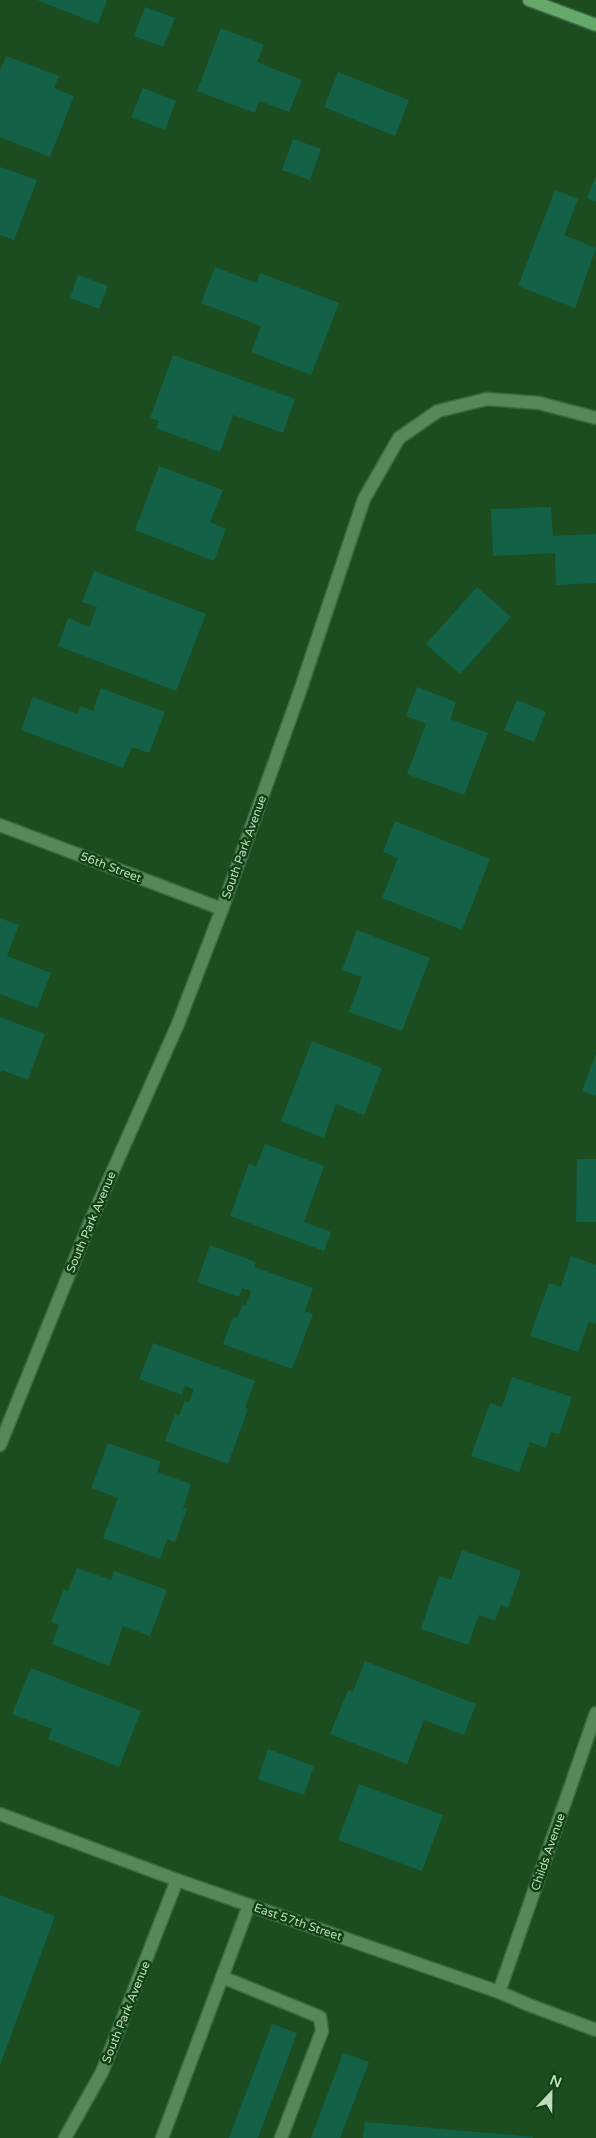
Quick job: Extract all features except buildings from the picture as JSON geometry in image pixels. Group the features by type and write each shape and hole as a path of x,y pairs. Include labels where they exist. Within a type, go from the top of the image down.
{"main road":[{"path":"529,0 596,25"}],"street":[{"name":"South Park Avenue","path":"0,1446 88,1226 178,1024 222,909 300,691 364,499 400,438 438,411 487,398 539,404 596,418"},
{"name":"56th Street","path":"0,825 222,909"},
{"name":"Childs Avenue","path":"499,1992 596,1712"},
{"name":"East 57th Street","path":"0,1814 177,1880 499,1992 596,2030"},
{"name":"South Park Avenue","path":"65,2138 102,2072 177,1880"},
{"path":"162,2138 249,1905"},
{"path":"222,1977 320,2017 322,2031 281,2138"}]}
